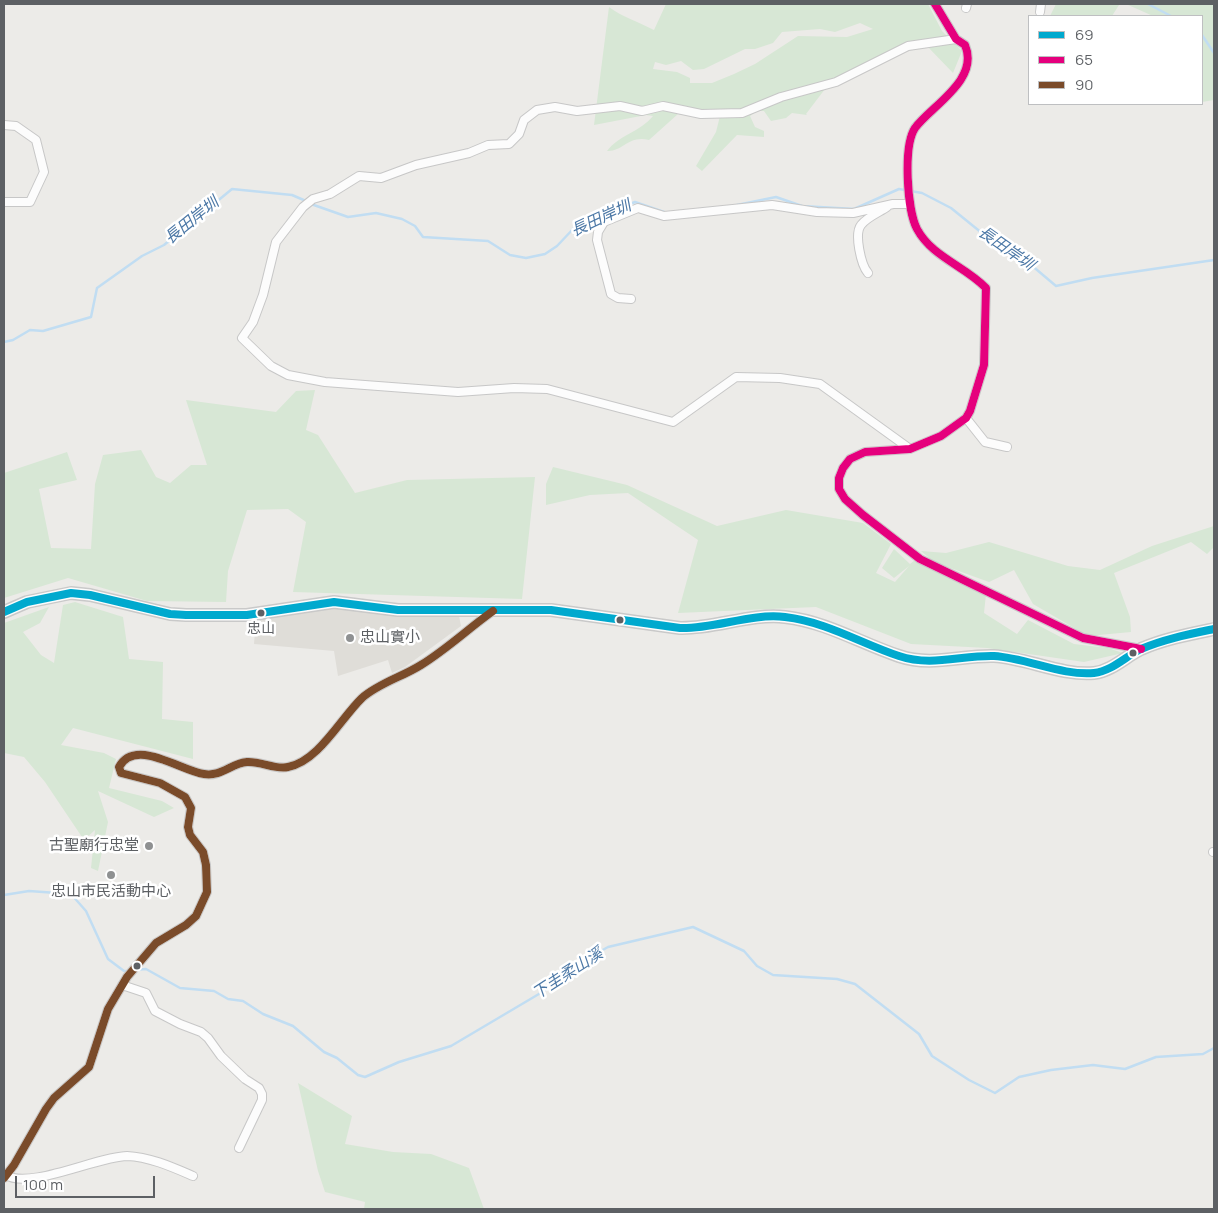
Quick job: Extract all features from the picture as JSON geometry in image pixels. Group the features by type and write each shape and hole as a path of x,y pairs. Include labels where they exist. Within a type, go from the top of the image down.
{"street":[{"path":"935,4 956,39 965,45 967,51 964,72 950,95 915,129 911,138 907,184 909,201 917,230 928,244 986,288 984,365 970,411 966,418 941,436 910,449 865,452 850,459 843,468 839,478 839,489 846,499 920,559 1083,638 1141,649"},
{"path":"910,449 820,384 780,378 736,377 672,422 547,389 514,388 458,392 326,382 288,375 271,366 242,338 253,322 263,295 276,242 287,225 313,199 330,194 359,176 381,178 416,165 469,153 488,145 509,144 519,134 524,120 537,110 555,107 577,110 620,106 642,111 663,106 701,114 742,112 781,97 836,82 908,46 956,39"},
{"path":"4,125 16,126 36,140 44,172 30,202 4,202"},
{"path":"631,300 618,298 611,294 597,240 598,232 604,222 631,209 638,208 664,216 772,205 817,212 853,213 909,201"},
{"path":"868,273 862,267 858,232 861,224 893,204"},
{"path":"966,418 985,442 1007,447"},
{"path":"4,612 27,602 71,593 90,595 170,614 186,615 247,615 334,602 398,610 551,610 697,629 755,618 783,617 829,626 899,656 915,660 937,661 992,656 1028,660 1084,674 1098,673 1141,649 1172,638 1214,629"},
{"path":"193,1176 143,1158 125,1156 77,1169 25,1178 5,1176 54,1098 89,1067 108,1008 127,977 156,943 186,926 196,916 207,892 208,878 203,852 190,835 188,827 191,808 185,797 160,783 121,772 119,767 123,760 130,755 140,754 204,774 214,775 248,762 288,768 298,764 322,746 361,699 370,691 405,675 433,658 493,611"},
{"path":"122,985 146,993 155,1011 165,1018 201,1032 221,1056 245,1079 259,1088 262,1100 239,1148"}],"shaded area":[{"name":"忠山實小","path":"332,608 385,614 459,616 461,626 405,667 392,673 388,660 338,676 334,651 254,644 256,618"}],"green space":[{"path":"666,4 928,4 942,31 962,51 953,73 927,46 915,47 845,82 825,89 807,115 792,113 786,118 771,121 764,111 757,111 750,116 755,127 764,131 764,137 737,135 702,171 696,166 716,132 720,116 678,114 649,140 636,140 613,151 607,151 617,141 642,126 653,116 646,115 594,125 609,7 625,17 654,30","holes":["860,23 873,29 847,37 798,36 755,64 712,83 690,83 690,78 677,72 653,69 655,62 666,65 681,61 693,70 704,69 745,49 755,49 773,43 782,32 820,29 835,32"]},
{"path":"1056,4 1126,4 1119,5 1113,15 1050,15"},
{"path":"1126,4 1214,4 1214,100 1203,102 1203,15 1151,15"},
{"path":"315,390 306,430 318,435 355,493 407,480 535,477 522,599 293,592 306,522 288,509 247,510 228,571 226,602 147,601 68,578 4,598 4,473 67,452 77,480 39,489 51,548 91,549 95,484 103,455 141,450 156,477 170,483 191,465 207,465 186,400 276,412 296,391"},
{"path":"553,467 627,485 717,526 786,510 863,523 891,544 876,573 895,582 909,566 894,578 882,568 894,549 910,564 915,560 986,594 984,613 1017,634 1028,620 1074,644 1108,648 1123,653 1084,662 987,648 911,644 816,607 678,613 698,540 628,493 590,495 546,505 546,484"},
{"path":"1214,526 1214,547 1207,554 1191,542 1114,573 1130,617 1131,632 1088,636 1033,604 1014,570 989,582 934,562 921,551 946,553 989,542 1068,566 1100,570 1152,546"},
{"path":"75,602 123,617 129,659 163,662 162,719 193,722 193,759 73,728 61,745 104,753 116,759 109,788 162,801 174,808 154,817 98,791 108,822 98,871 91,868 95,830 84,840 45,782 24,757 4,753 4,623 49,607 40,623 23,632 41,655 54,663 63,605"},
{"path":"298,1083 352,1116 345,1144 393,1152 431,1154 469,1168 484,1209 364,1209 365,1202 325,1192 318,1171"}],"waterway":[{"path":"1148,4 1169,15"},
{"path":"1203,36 1214,53"},
{"name":"長田岸圳","path":"4,342 13,340 30,330 43,331 91,317 97,288 142,256 164,245 232,189 292,195 306,201"},
{"name":"長田岸圳","path":"737,205 776,197 802,206 854,209 899,189 922,193 951,208 1009,255 1030,264 1056,286 1092,278 1214,260"},
{"name":"長田岸圳","path":"311,204 348,217 376,213 402,219 415,226 423,237 488,241 510,255 526,258 545,254 557,246 574,228 635,202 667,213"},
{"name":"下圭柔山溪","path":"4,895 29,891 71,894 86,911 108,959 124,971 129,971"},
{"name":"下圭柔山溪","path":"134,970 146,969 180,988 214,991 228,999 243,1001 263,1014 293,1026 324,1052 337,1058 358,1075 365,1077 399,1062 451,1046 544,991 583,961 608,947 693,927 744,951 757,966 773,975 837,979 855,984 919,1034 932,1056 969,1080 995,1093 1019,1077 1051,1070 1093,1065 1125,1069 1156,1057 1203,1054 1214,1048"}],"transit line":[{"name":"65","path":"935,4 956,39 965,45 968,58 966,70 960,81 922,120 915,128 911,137 908,163 911,208 917,229 923,239 986,288 984,365 970,411 966,418 941,436 910,449 865,452 850,459 843,468 839,478 839,489 845,499 863,515 920,559 1083,638 1141,649"},
{"name":"69","path":"4,612 27,602 71,593 90,595 170,614 186,615 247,615 334,602 398,610 551,610 680,628 693,628 772,616 815,623 885,651 911,659 935,661 994,656 1082,673 1101,672 1135,652 1159,642 1214,629"},
{"name":"90","path":"4,1178 14,1165 54,1098 89,1067 108,1009 127,977 156,943 186,925 196,916 207,892 206,865 203,852 190,835 188,827 191,808 185,797 160,783 121,773 119,767 126,759 136,755 159,758 204,774 216,774 247,762 283,768 299,763 319,748 362,698 383,684 431,659 493,611"}],"place":[{"name":"忠山","path":"261,613"},
{"name":"忠山實小","path":"350,638"},
{"name":"古聖廟行忠堂","path":"149,846"},
{"name":"忠山市民活動中心","path":"111,875"}]}
